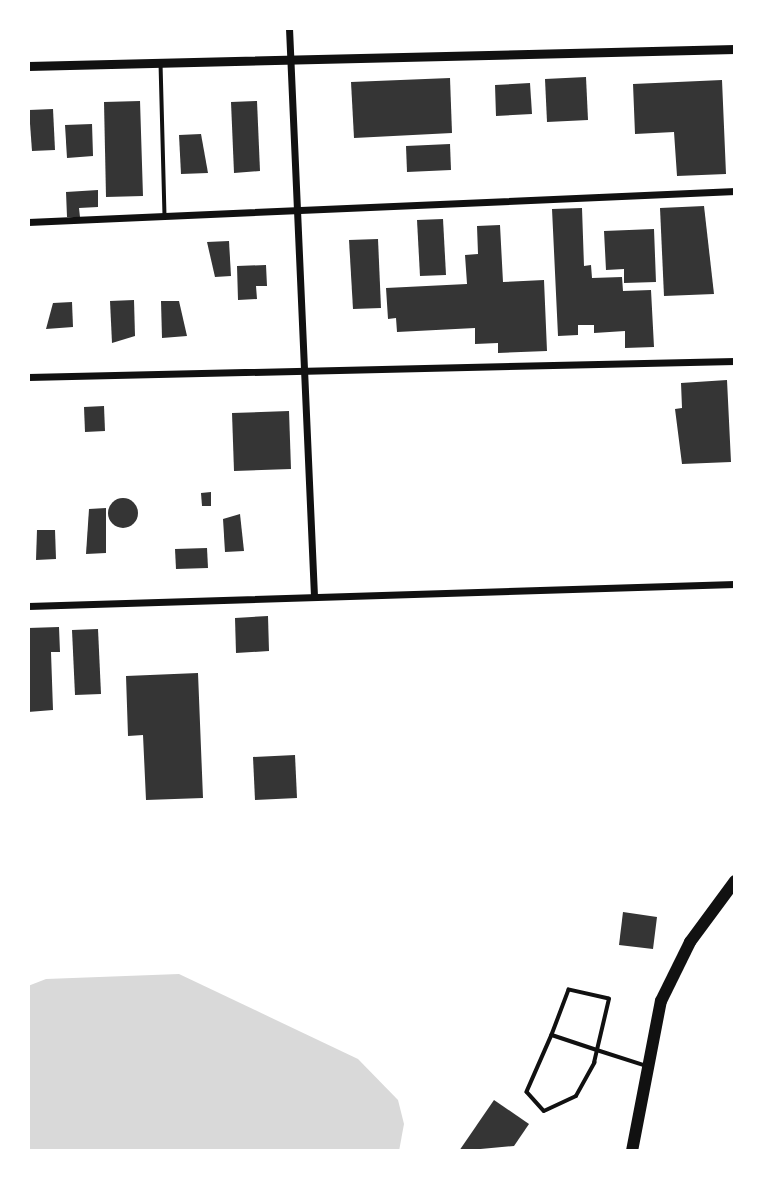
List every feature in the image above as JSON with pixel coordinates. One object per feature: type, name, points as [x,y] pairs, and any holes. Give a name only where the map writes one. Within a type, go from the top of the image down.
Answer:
[{"type":"main road","points":[[632,1151],[644,1065],[675,969],[735,880]]},
{"type":"street","points":[[289,28],[314,596]]},
{"type":"street","points":[[28,66],[735,49]]},
{"type":"street","points":[[28,222],[285,214],[296,208],[735,191]]},
{"type":"street","points":[[28,377],[735,361]]},
{"type":"street","points":[[28,606],[735,584]]},
{"type":"lane","points":[[161,63],[165,218]]},
{"type":"lane","points":[[569,990],[609,999],[597,1050],[576,1096],[544,1111],[527,1092],[569,990]]},
{"type":"lane","points":[[552,1035],[644,1065]]},
{"type":"shaded area","points":[[179,974],[358,1059],[398,1100],[404,1124],[399,1151],[28,1151],[28,986],[46,979]]},
{"type":"building","points":[[586,77],[588,120],[547,122],[545,79]]},
{"type":"building","points":[[450,78],[452,133],[354,138],[351,82]]},
{"type":"building","points":[[722,80],[726,174],[677,176],[674,132],[635,134],[633,84]]},
{"type":"building","points":[[530,83],[532,114],[496,116],[495,85]]},
{"type":"building","points":[[140,101],[143,196],[106,197],[104,102]]},
{"type":"building","points":[[257,101],[260,171],[234,173],[231,102]]},
{"type":"building","points":[[53,109],[55,150],[32,151],[29,110]]},
{"type":"building","points":[[92,124],[93,156],[67,158],[65,125]]},
{"type":"building","points":[[201,134],[208,173],[181,174],[179,135]]},
{"type":"building","points":[[450,144],[451,170],[407,172],[406,146]]},
{"type":"building","points":[[98,190],[98,207],[79,208],[80,217],[67,217],[66,192]]},
{"type":"building","points":[[704,206],[714,294],[664,296],[660,208]]},
{"type":"building","points":[[582,208],[584,266],[591,265],[592,278],[622,277],[623,291],[651,290],[654,347],[625,348],[625,331],[594,333],[594,325],[578,325],[578,335],[558,336],[552,209]]},
{"type":"building","points":[[443,219],[446,275],[420,276],[417,220]]},
{"type":"building","points":[[500,225],[503,282],[544,280],[547,351],[498,353],[498,343],[475,344],[475,328],[397,332],[396,318],[388,319],[386,288],[467,284],[465,255],[478,254],[477,226]]},
{"type":"building","points":[[654,229],[656,282],[624,283],[624,269],[606,270],[604,231]]},
{"type":"building","points":[[378,239],[381,308],[353,309],[349,240]]},
{"type":"building","points":[[229,241],[231,276],[215,277],[207,242]]},
{"type":"building","points":[[266,265],[267,286],[256,286],[257,299],[238,300],[237,266]]},
{"type":"building","points":[[134,300],[135,336],[112,343],[110,301]]},
{"type":"building","points":[[161,301],[179,301],[187,336],[162,338]]},
{"type":"building","points":[[72,302],[73,327],[46,329],[53,303]]},
{"type":"building","points":[[727,380],[731,462],[682,464],[675,409],[682,408],[681,383]]},
{"type":"building","points":[[104,406],[105,431],[85,432],[84,407]]},
{"type":"building","points":[[289,411],[291,469],[234,471],[232,413]]},
{"type":"building","points":[[211,492],[211,506],[202,506],[201,493]]},
{"type":"building","points":[[123,498],[134,502],[138,513],[134,524],[123,528],[112,524],[108,513],[112,502]]},
{"type":"building","points":[[106,508],[106,553],[86,554],[89,509]]},
{"type":"building","points":[[240,514],[244,551],[225,552],[223,519]]},
{"type":"building","points":[[37,530],[55,530],[56,559],[36,560]]},
{"type":"building","points":[[207,548],[208,568],[176,569],[175,549]]},
{"type":"building","points":[[268,616],[269,651],[236,653],[235,618]]},
{"type":"building","points":[[59,627],[60,652],[51,652],[53,710],[28,712],[28,628]]},
{"type":"building","points":[[98,629],[101,694],[75,695],[72,630]]},
{"type":"building","points":[[198,673],[203,798],[146,800],[143,735],[128,736],[126,676]]},
{"type":"building","points":[[295,755],[297,798],[255,800],[253,757]]},
{"type":"building","points":[[623,912],[657,917],[653,949],[619,945]]},
{"type":"building","points":[[494,1100],[529,1124],[514,1146],[459,1151]]}]
